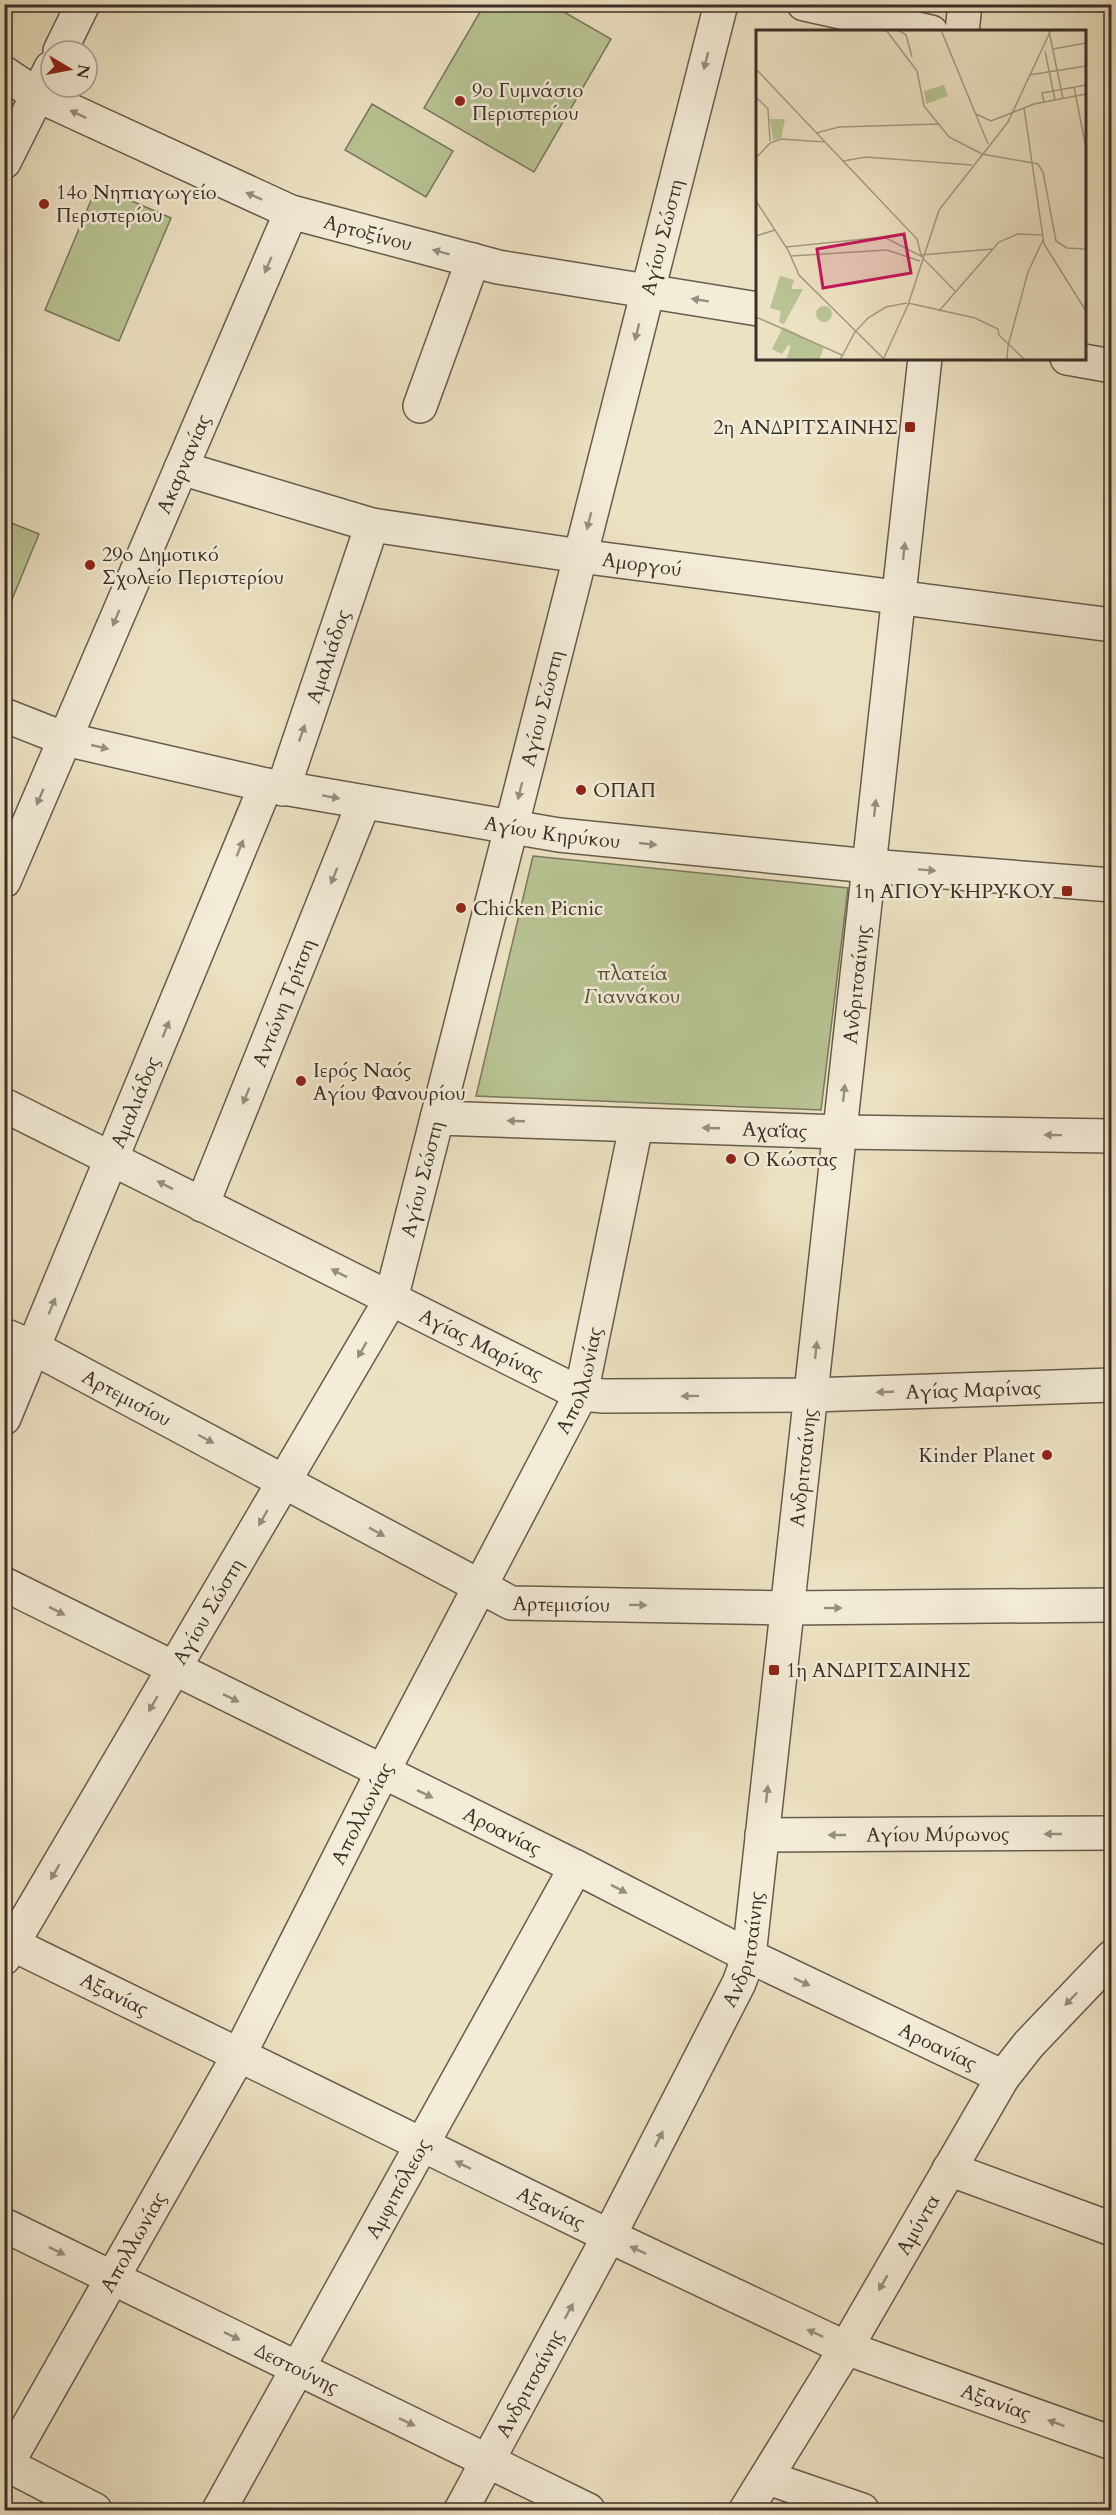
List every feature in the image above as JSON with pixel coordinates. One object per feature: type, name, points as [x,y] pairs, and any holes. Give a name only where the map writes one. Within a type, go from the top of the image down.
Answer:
[{"type":"street","points":[[66,39],[83,4]]},
{"type":"street","name":"Αγίου Σώστη","points":[[7,1947],[174,1669],[391,1299],[721,4]]},
{"type":"street","points":[[804,4],[922,30]]},
{"type":"street","points":[[962,30],[965,4]]},
{"type":"street","name":"Αρτοξίνου","points":[[4,73],[39,80]]},
{"type":"street","points":[[4,162],[39,91]]},
{"type":"street","name":"Αρτοξίνου","points":[[78,99],[291,212],[498,267],[756,309]]},
{"type":"street","name":"Ακαρνανίας","points":[[4,881],[291,212]]},
{"type":"street","points":[[420,406],[473,260]]},
{"type":"street","name":"Ανδριτσαίνης","points":[[461,2511],[609,2236],[739,1983],[749,1956],[926,360]]},
{"type":"street","points":[[1078,360],[1112,366]]},
{"type":"street","name":"Αμοργού","points":[[181,468],[372,525],[898,599],[1112,625]]},
{"type":"street","name":"Αμαλιάδος","points":[[4,1418],[113,1158],[274,787],[372,525]]},
{"type":"street","name":"Αγίου Κηρύκου","points":[[4,715],[65,739],[274,787],[511,828],[559,835],[869,866],[1112,885]]},
{"type":"street","name":"Αντώνη Τρίτση","points":[[202,1205],[364,802]]},
{"type":"street","name":"Αγίας Μαρίνας","points":[[4,1105],[581,1394],[604,1396],[811,1395],[1112,1385]]},
{"type":"street","name":"Αχαΐας","points":[[437,1118],[840,1132],[1112,1136]]},
{"type":"street","name":"Απολλωνίας","points":[[5,2466],[239,2055],[478,1587],[581,1394],[636,1126]]},
{"type":"street","name":"Αρτεμισίου","points":[[4,1335],[34,1348],[511,1603],[788,1608],[1112,1605]]},
{"type":"street","name":"Αροανίας","points":[[4,1584],[576,1867],[749,1956],[1002,2077]]},
{"type":"street","name":"Αγίου Μύρωνος","points":[[762,1835],[1112,1833]]},
{"type":"street","name":"Αμφιπόλεως","points":[[219,2511],[576,1867]]},
{"type":"street","name":"Αξανίας","points":[[7,1947],[239,2055],[609,2236],[846,2348],[1112,2443]]},
{"type":"street","name":"Αμύντα","points":[[746,2511],[846,2348],[1002,2077],[1029,2044],[1112,1957]]},
{"type":"street","points":[[949,2169],[1112,2229]]},
{"type":"street","name":"Δεστούνης","points":[[4,2225],[588,2511]]},
{"type":"street","points":[[5,2466],[95,2511]]},
{"type":"street","points":[[768,2478],[862,2511]]},
{"type":"green space","points":[[484,5],[552,5],[611,39],[534,172],[424,108]]},
{"type":"green space","points":[[372,104],[453,151],[426,197],[345,150]]},
{"type":"green space","points":[[97,186],[171,218],[119,341],[45,310]]},
{"type":"green space","points":[[4,520],[39,534],[6,614],[4,613]]},
{"type":"green space","name":"πλατεία Γιαννάκου","points":[[533,856],[848,888],[821,1110],[476,1096]]},
{"type":"place","name":"9ο Γυμνάσιο Περιστερίου","points":[[460,101]]},
{"type":"place","name":"14ο Νηπιαγωγείο Περιστερίου","points":[[44,204]]},
{"type":"place","name":"2η ΑΝΔΡΙΤΣΑΙΝΗΣ","points":[[910,427]]},
{"type":"place","name":"29o Δημοτικό Σχολείο Περιστερίου","points":[[90,565]]},
{"type":"place","name":"ΟΠΑΠ","points":[[581,790]]},
{"type":"place","name":"1η ΑΓΙΟΥ ΚΗΡΥΚΟΥ","points":[[1067,891]]},
{"type":"place","name":"Chicken Picnic","points":[[461,908]]},
{"type":"place","name":"Ιερός Ναός Αγίου Φανουρίου","points":[[301,1081]]},
{"type":"place","name":"Ο Κώστας","points":[[731,1159]]},
{"type":"place","name":"Kinder Planet","points":[[1047,1455]]},
{"type":"place","name":"1η ΑΝΔΡΙΤΣΑΙΝΗΣ","points":[[774,1670]]}]
